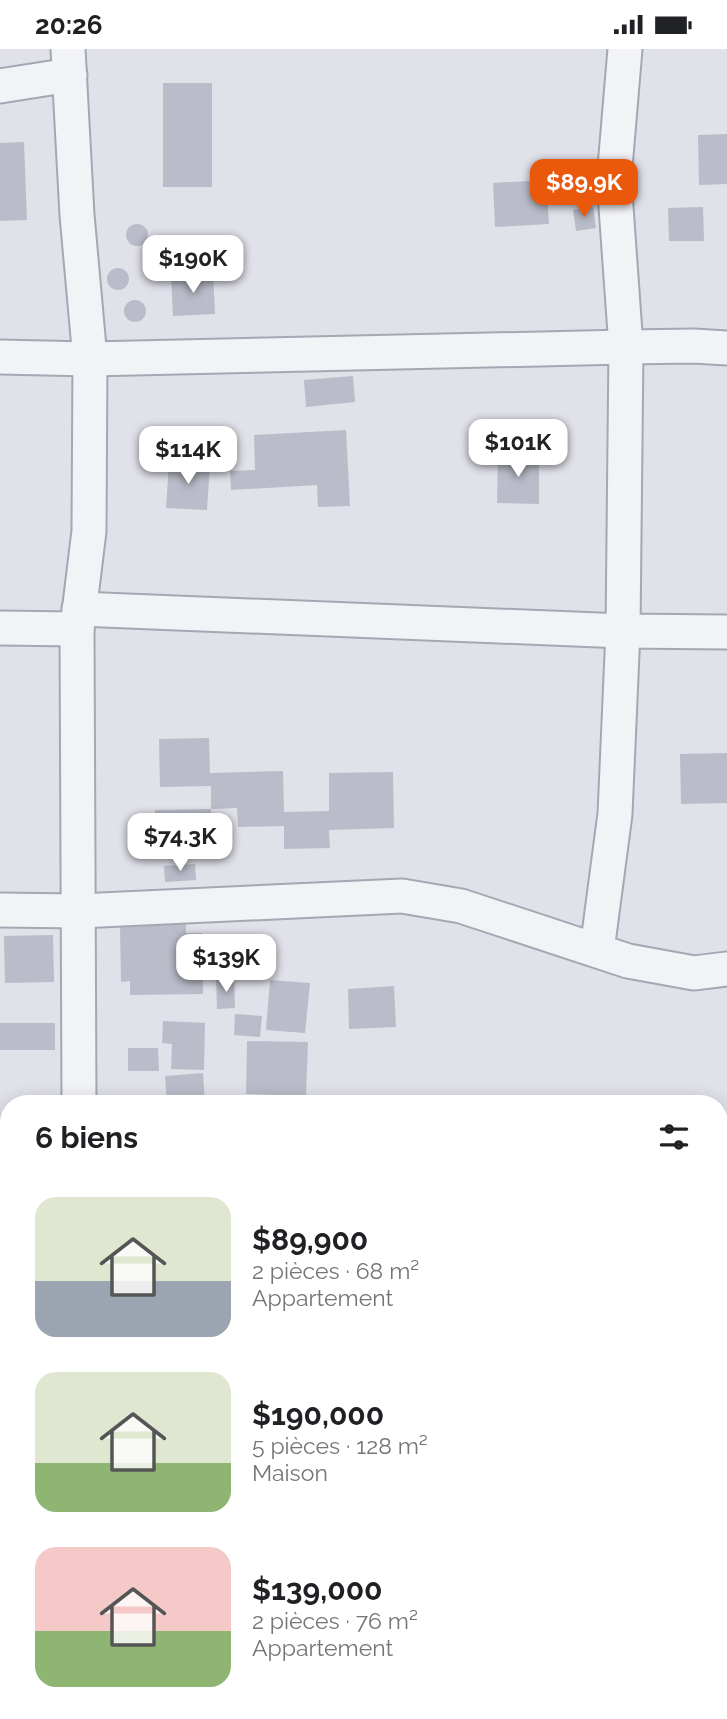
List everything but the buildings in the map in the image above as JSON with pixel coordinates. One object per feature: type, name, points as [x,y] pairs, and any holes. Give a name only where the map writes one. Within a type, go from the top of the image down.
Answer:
[{"type":"street","points":[[597,950],[615,814],[622,631],[626,347],[614,179],[625,49]]},
{"type":"street","points":[[0,86],[69,62],[77,215],[90,359],[89,531],[78,619],[79,1095]]},
{"type":"street","points":[[694,346],[727,327]]},
{"type":"street","points":[[0,357],[90,359],[626,347],[727,348]]},
{"type":"street","points":[[0,628],[78,619],[727,632]]},
{"type":"street","points":[[0,910],[79,911],[402,896],[461,906],[628,961],[694,973],[727,969]]}]
